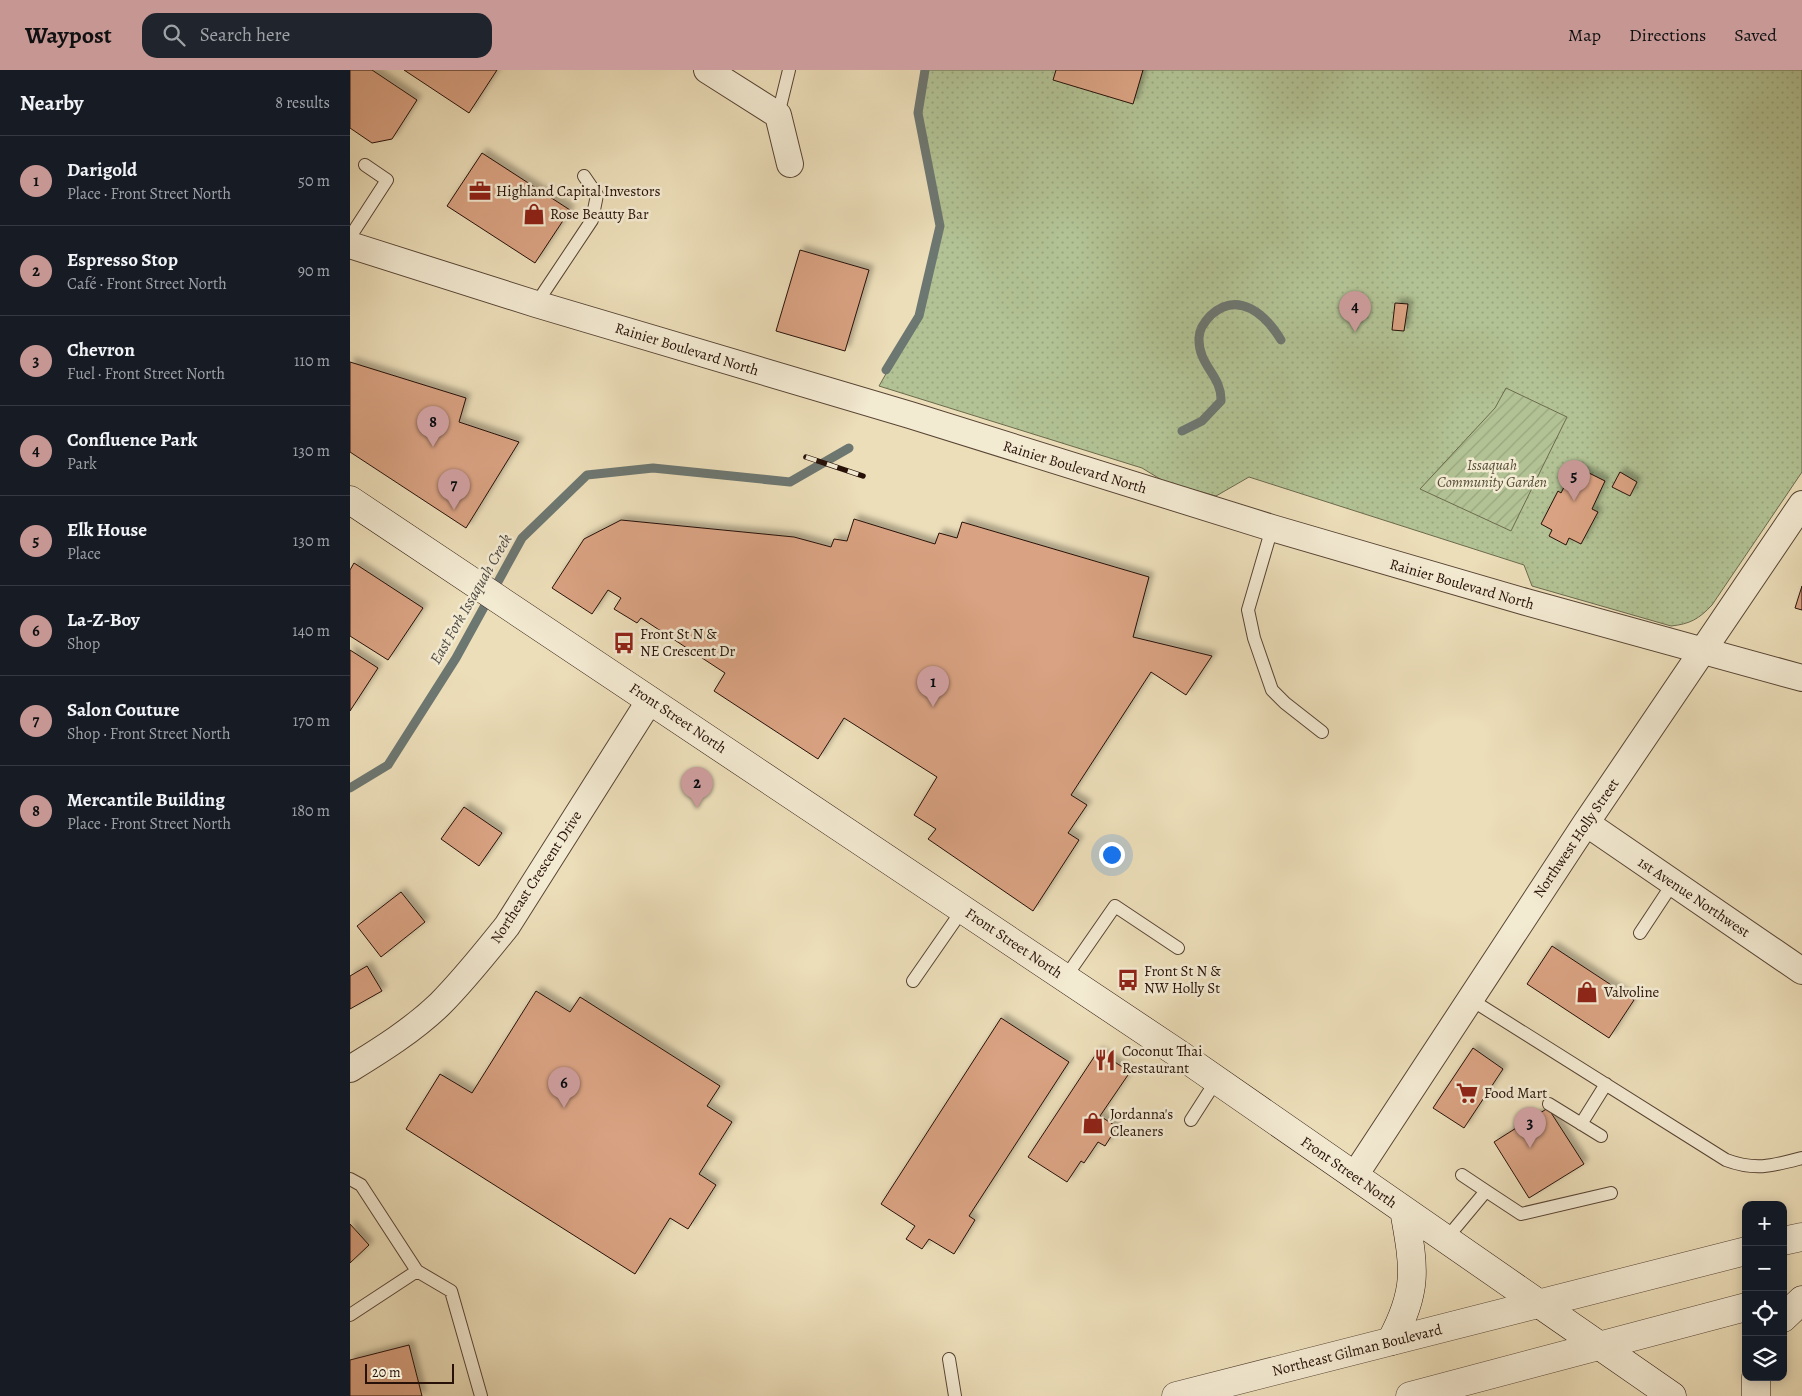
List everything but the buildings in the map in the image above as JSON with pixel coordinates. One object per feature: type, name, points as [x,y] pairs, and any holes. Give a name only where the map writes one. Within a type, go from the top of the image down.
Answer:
[{"type":"main road","name":"Front Street North","points":[[353,508],[468,578],[963,909],[1355,1175],[1672,1396]]},
{"type":"main road","points":[[1391,1341],[1404,1318],[1412,1283],[1410,1246],[1404,1210]]},
{"type":"main road","points":[[1787,1240],[1802,1237]]},
{"type":"main road","name":"Northeast Gilman Boulevard","points":[[1176,1396],[1742,1252]]},
{"type":"main road","points":[[1787,1296],[1802,1292]]},
{"type":"main road","points":[[1787,1314],[1802,1300]]},
{"type":"main road","points":[[1410,1396],[1473,1388],[1598,1346],[1742,1308]]},
{"type":"main road","points":[[1756,1381],[1756,1396]]},
{"type":"street","points":[[707,70],[778,115],[790,164]]},
{"type":"street","name":"Rainier Boulevard North","points":[[350,245],[536,304],[838,393],[1272,528],[1526,602],[1802,678]]},
{"type":"street","name":"Northwest Holly Street","points":[[1355,1175],[1586,823],[1802,504]]},
{"type":"street","name":"Northeast Crescent Drive","points":[[350,1069],[391,1044],[439,1004],[507,926],[650,700]]},
{"type":"street","name":"1st Avenue Northwest","points":[[1586,823],[1802,971]]},
{"type":"lane","points":[[778,115],[789,70]]},
{"type":"lane","points":[[350,237],[387,180],[365,165]]},
{"type":"lane","points":[[536,304],[592,220],[597,195],[584,176]]},
{"type":"lane","points":[[1272,528],[1248,610],[1254,638],[1272,690],[1285,703],[1322,732]]},
{"type":"lane","points":[[1640,933],[1673,883]]},
{"type":"lane","points":[[1065,978],[1115,906],[1178,948]]},
{"type":"lane","points":[[913,981],[963,909]]},
{"type":"lane","points":[[1470,999],[1726,1160],[1744,1167],[1766,1168],[1802,1158]]},
{"type":"lane","points":[[1191,1120],[1216,1081]]},
{"type":"lane","points":[[1582,1124],[1606,1084]]},
{"type":"lane","points":[[1549,1104],[1601,1136]]},
{"type":"lane","points":[[1462,1175],[1521,1214],[1611,1194]]},
{"type":"lane","points":[[350,1179],[361,1185],[416,1271],[452,1291],[481,1396]]},
{"type":"lane","points":[[1446,1239],[1486,1191]]},
{"type":"lane","points":[[350,1315],[416,1271]]},
{"type":"lane","points":[[949,1359],[955,1396]]},
{"type":"green space","points":[[925,70],[1802,70],[1802,472],[1712,605],[1694,620],[1671,626],[1532,586],[1524,565],[1249,477],[1216,496],[1165,482],[1142,468],[879,386],[919,316],[940,226],[918,113]]},
{"type":"green space","name":"Issaquah Community Garden","points":[[1506,388],[1567,417],[1511,531],[1420,489],[1495,408]]},
{"type":"waterway","name":"East Fork Issaquah Creek","points":[[886,370],[919,316],[940,226],[918,113],[925,70]]},
{"type":"waterway","points":[[1182,431],[1202,421],[1221,401],[1218,384],[1202,356],[1200,348],[1200,331],[1211,315],[1221,308],[1241,305],[1260,315],[1268,322],[1281,340]]},
{"type":"waterway","name":"East Fork Issaquah Creek","points":[[350,788],[388,765],[456,658],[522,538],[587,475],[653,468],[790,482],[849,448]]},
{"type":"railway","points":[[806,457],[863,476]]},
{"type":"place","name":"Highland Capital Investors","points":[[480,191]]},
{"type":"place","name":"Rose Beauty Bar","points":[[534,214]]},
{"type":"place","name":"Confluence Park","points":[[1355,332]]},
{"type":"place","name":"Mercantile Building","points":[[433,447]]},
{"type":"place","name":"Elk House","points":[[1574,501]]},
{"type":"place","name":"Salon Couture","points":[[454,510]]},
{"type":"place","name":"Front St N & NE Crescent Dr","points":[[624,643]]},
{"type":"place","name":"Darigold","points":[[933,707]]},
{"type":"place","name":"Espresso Stop","points":[[697,808]]},
{"type":"place","name":"Front St N & NW Holly St","points":[[1128,980]]},
{"type":"place","name":"Valvoline","points":[[1587,992]]},
{"type":"place","name":"Coconut Thai Restaurant","points":[[1105,1060]]},
{"type":"place","name":"Food Mart","points":[[1467,1093]]},
{"type":"place","name":"La-Z-Boy","points":[[564,1108]]},
{"type":"place","name":"Jordanna's Cleaners","points":[[1093,1123]]},
{"type":"place","name":"Chevron","points":[[1530,1148]]}]
